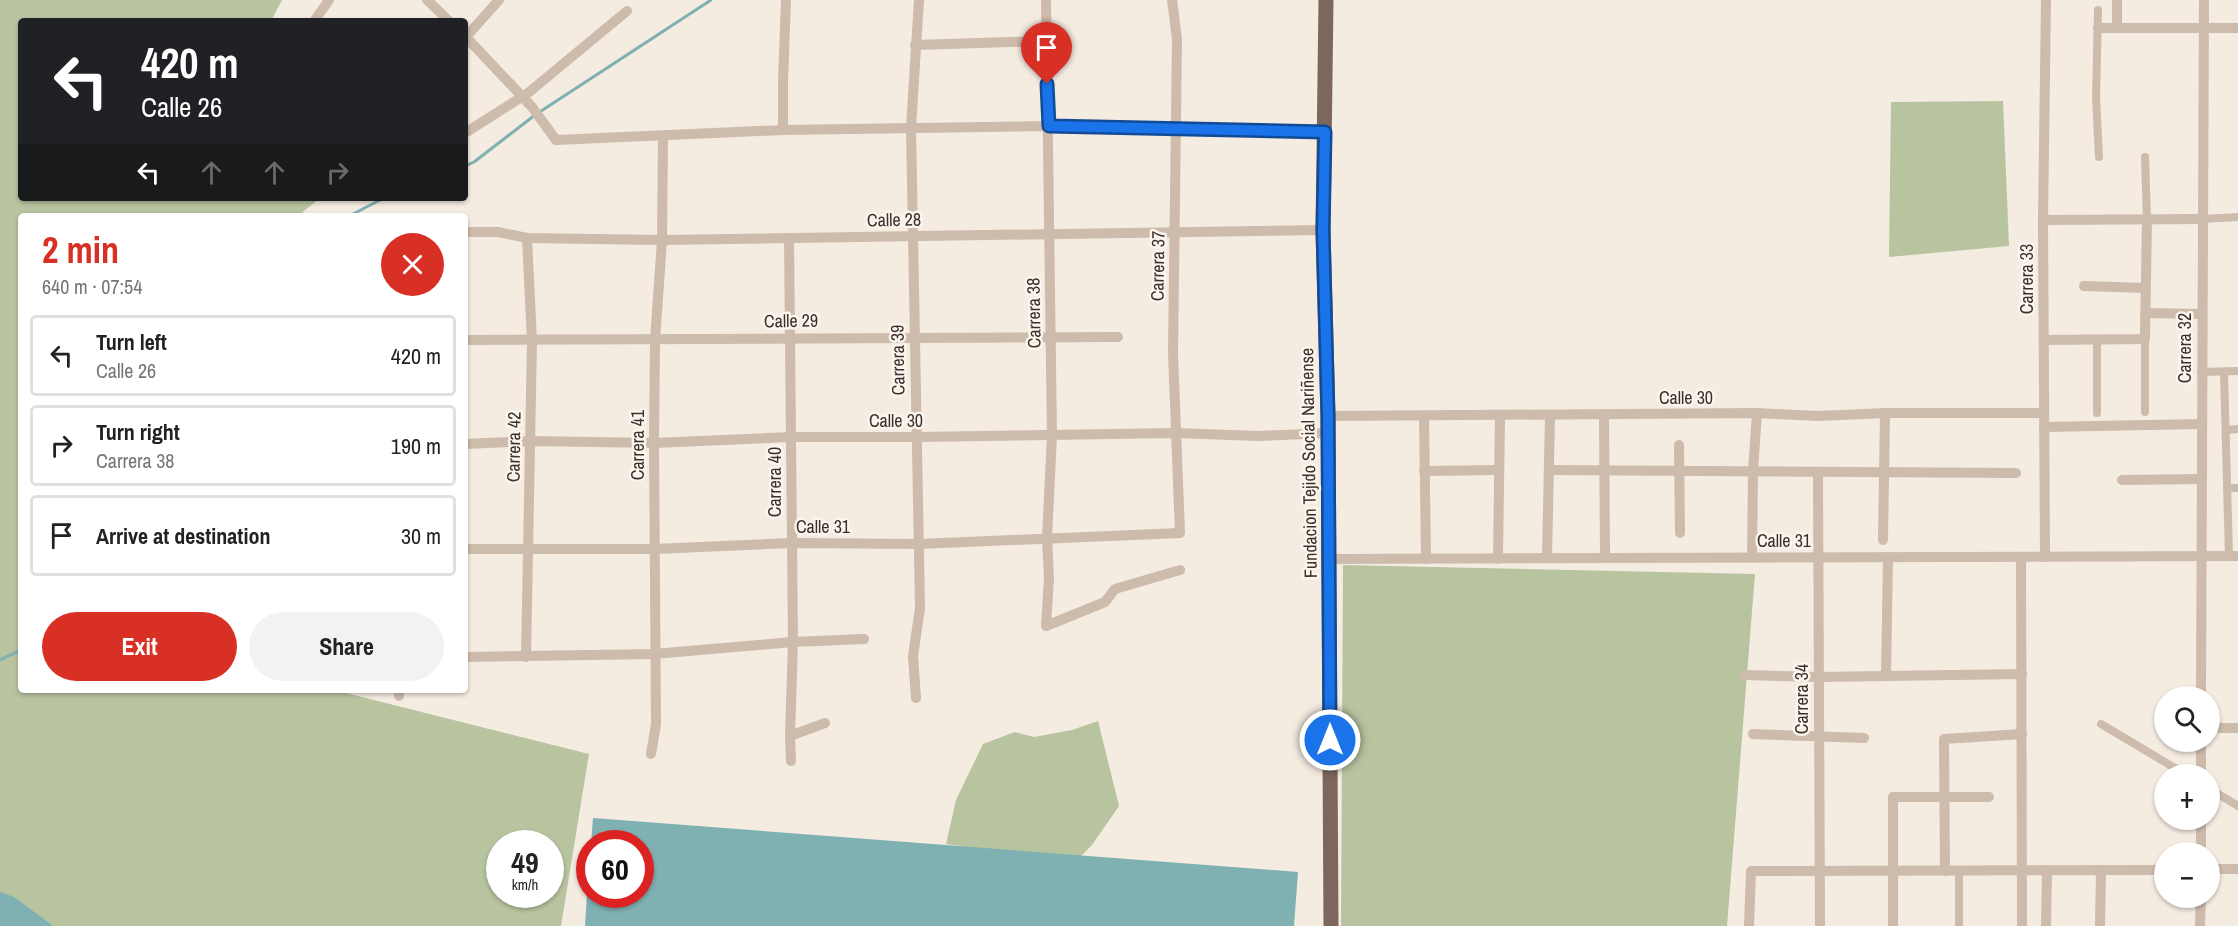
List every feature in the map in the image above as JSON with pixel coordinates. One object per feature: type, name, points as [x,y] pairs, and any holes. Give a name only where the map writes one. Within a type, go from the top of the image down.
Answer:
[{"type":"main road","name":"Fundacion Tejido Social Nariñense","points":[[1326,0],[1323,230],[1328,416],[1331,926]]},
{"type":"street","points":[[316,18],[329,0]]},
{"type":"street","points":[[428,0],[446,18]]},
{"type":"street","points":[[468,34],[499,0]]},
{"type":"street","points":[[783,130],[786,0]]},
{"type":"street","name":"Carrera 39","points":[[916,698],[913,656],[920,609],[911,128],[919,0]]},
{"type":"street","name":"Carrera 38","points":[[1046,0],[1052,436],[1046,626],[1105,602],[1116,590],[1180,570]]},
{"type":"street","name":"Carrera 37","points":[[1172,0],[1177,39],[1173,354],[1180,533]]},
{"type":"street","name":"Carrera 33","points":[[2045,557],[2043,220],[2046,0]]},
{"type":"street","points":[[2117,0],[2117,28]]},
{"type":"street","name":"Carrera 32","points":[[2201,686],[2204,0]]},
{"type":"street","points":[[2098,10],[2096,97],[2099,157]]},
{"type":"street","points":[[468,131],[521,96],[627,11]]},
{"type":"street","points":[[2098,28],[2238,28]]},
{"type":"street","points":[[468,40],[532,107],[556,140],[783,130],[1049,126],[1325,132]]},
{"type":"street","points":[[915,45],[1046,41]]},
{"type":"street","name":"Carrera 41","points":[[651,754],[656,724],[654,654],[655,341],[662,240],[663,136]]},
{"type":"street","points":[[2145,157],[2147,219],[2145,412]]},
{"type":"street","points":[[2043,220],[2238,217]]},
{"type":"street","name":"Calle 28","points":[[468,232],[498,232],[527,238],[662,240],[1323,230]]},
{"type":"street","name":"Carrera 42","points":[[526,657],[532,342],[527,238]]},
{"type":"street","name":"Carrera 40","points":[[789,238],[793,642],[790,736],[792,761]]},
{"type":"street","points":[[2084,286],[2145,288]]},
{"type":"street","points":[[2145,313],[2202,314]]},
{"type":"street","name":"Calle 29","points":[[468,340],[532,342],[791,337],[1118,337]]},
{"type":"street","points":[[2044,340],[2145,339]]},
{"type":"street","points":[[2097,340],[2097,412]]},
{"type":"street","points":[[2201,372],[2238,371]]},
{"type":"street","points":[[2224,372],[2227,488],[2234,556]]},
{"type":"street","points":[[1752,558],[1753,471],[1757,413]]},
{"type":"street","name":"Calle 30","points":[[1328,416],[1757,413],[1818,416],[1885,413],[2044,413]]},
{"type":"street","points":[[1883,540],[1885,413]]},
{"type":"street","points":[[1605,414],[1605,558]]},
{"type":"street","points":[[1424,415],[1426,559]]},
{"type":"street","points":[[1498,559],[1500,415]]},
{"type":"street","points":[[1547,558],[1550,416]]},
{"type":"street","points":[[2044,427],[2202,423]]},
{"type":"street","points":[[2226,429],[2238,429]]},
{"type":"street","name":"Calle 30","points":[[468,444],[531,441],[654,443],[791,437],[1176,433],[1258,436],[1328,433]]},
{"type":"street","points":[[1679,446],[1680,533]]},
{"type":"street","points":[[1424,471],[1499,470]]},
{"type":"street","points":[[1549,470],[2016,473]]},
{"type":"street","name":"Carrera 34","points":[[1818,472],[1820,926]]},
{"type":"street","points":[[2122,480],[2202,479]]},
{"type":"street","points":[[2227,488],[2238,488]]},
{"type":"street","name":"Calle 31","points":[[468,549],[654,549],[792,543],[919,544],[1180,533]]},
{"type":"street","name":"Calle 31","points":[[1329,559],[2234,556]]},
{"type":"street","points":[[2021,557],[2022,926]]},
{"type":"street","points":[[1886,676],[1888,558]]},
{"type":"street","points":[[468,657],[654,654],[793,642],[864,639]]},
{"type":"street","points":[[1744,675],[1818,677],[2022,674]]},
{"type":"street","points":[[790,736],[825,723]]},
{"type":"street","points":[[2101,723],[2169,764]]},
{"type":"street","points":[[2220,728],[2238,728]]},
{"type":"street","points":[[1753,734],[1864,738]]},
{"type":"street","points":[[1945,871],[1944,739],[2022,734]]},
{"type":"street","points":[[2220,795],[2238,806]]},
{"type":"street","points":[[1893,926],[1893,797],[1989,797]]},
{"type":"street","points":[[2220,869],[2238,869]]},
{"type":"street","points":[[2046,926],[2047,870]]},
{"type":"street","points":[[2100,926],[2101,870]]},
{"type":"street","points":[[1749,926],[1751,872],[2154,870]]},
{"type":"street","points":[[1959,871],[1959,926]]},
{"type":"street","points":[[2200,908],[2200,926]]},
{"type":"green space","points":[[0,0],[282,0],[273,18],[18,18],[18,201],[316,201],[302,213],[18,213],[18,693],[346,693],[589,754],[564,908],[564,830],[486,830],[486,908],[564,908],[561,926],[0,926]]},
{"type":"green space","points":[[2003,101],[2009,246],[1889,257],[1891,102]]},
{"type":"green space","points":[[1343,565],[1755,574],[1727,926],[1341,926]]},
{"type":"green space","points":[[1098,721],[1119,806],[1092,845],[1074,863],[946,844],[956,800],[983,744],[1015,732],[1034,737],[1072,730]]},
{"type":"water","points":[[593,818],[1298,872],[1294,926],[585,926],[586,908],[654,908],[654,830],[592,830]]},
{"type":"water","points":[[0,892],[14,897],[53,926],[0,926]]},
{"type":"waterway","points":[[468,165],[535,115],[711,0]]},
{"type":"waterway","points":[[355,213],[378,201]]},
{"type":"waterway","points":[[0,660],[18,651]]},
{"type":"route","points":[[1047,84],[1049,126],[1325,132],[1323,230],[1328,416],[1330,740]]}]
